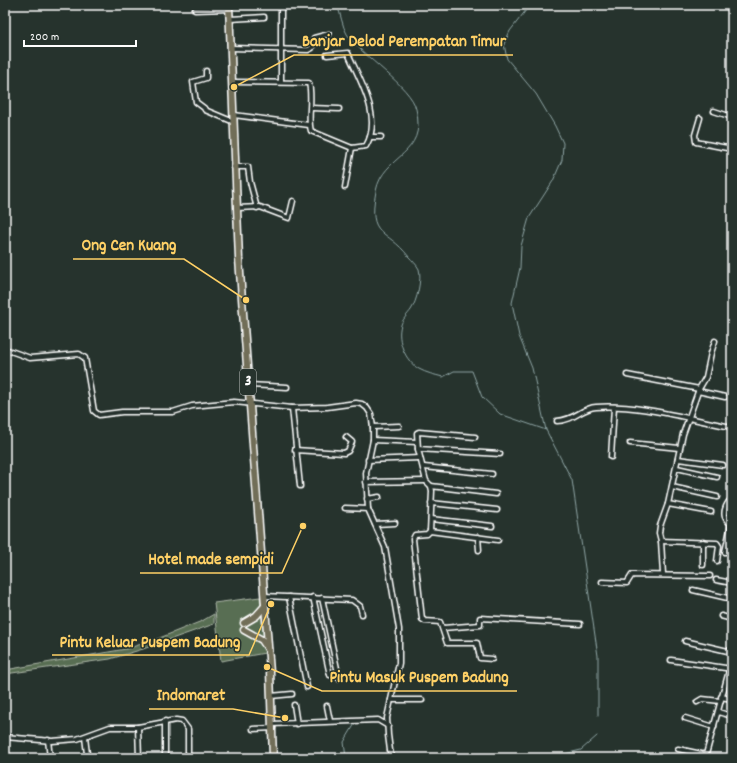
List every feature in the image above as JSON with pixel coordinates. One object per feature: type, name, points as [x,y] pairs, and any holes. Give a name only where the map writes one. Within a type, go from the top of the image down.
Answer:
[{"type":"highway","name":"3","points":[[229,7],[234,115],[234,167],[269,650],[273,758]]},
{"type":"highway","points":[[244,623],[256,616],[265,606]]},
{"type":"highway","points":[[244,630],[262,640],[269,650]]},
{"type":"street","points":[[281,5],[281,82]]},
{"type":"street","points":[[195,10],[229,7]]},
{"type":"street","points":[[230,19],[264,17]]},
{"type":"street","points":[[231,48],[310,50],[312,48],[314,38],[329,34]]},
{"type":"street","points":[[232,82],[309,83],[311,131],[352,148],[366,146],[370,137],[372,120],[369,101],[348,53],[327,55]]},
{"type":"street","points":[[206,71],[206,78],[193,82],[196,102],[206,112],[234,122]]},
{"type":"street","points":[[311,108],[339,108]]},
{"type":"street","points":[[714,111],[732,117]]},
{"type":"street","points":[[234,115],[310,125]]},
{"type":"street","points":[[700,118],[695,135],[696,142],[732,149]]},
{"type":"street","points":[[370,137],[381,137]]},
{"type":"street","points":[[345,187],[352,148]]},
{"type":"street","points":[[234,167],[246,166],[249,168],[250,182],[257,208]]},
{"type":"street","points":[[237,208],[257,208],[270,210],[289,218],[292,201]]},
{"type":"street","points":[[663,574],[661,541],[659,533],[660,526],[668,504],[677,468],[679,448],[688,418],[706,377],[710,353],[715,341]]},
{"type":"street","points":[[5,349],[26,358],[79,354],[83,356],[85,358],[94,411],[97,415],[122,412],[173,412],[212,403],[250,404],[292,408],[362,404],[370,411],[373,427],[373,440],[368,460],[366,482],[368,509],[385,547],[399,629],[399,663],[391,700],[388,726],[391,757],[381,758]]},
{"type":"street","points":[[627,375],[725,397]]},
{"type":"street","points":[[249,385],[287,387]]},
{"type":"street","points":[[611,457],[614,407]]},
{"type":"street","points":[[557,421],[574,418],[592,408],[614,407],[653,410],[732,427]]},
{"type":"street","points":[[292,408],[295,450],[300,486]]},
{"type":"street","points":[[373,427],[399,426]]},
{"type":"street","points":[[476,437],[416,433],[418,449],[424,467],[426,481],[431,486],[496,494]]},
{"type":"street","points":[[295,450],[347,453],[352,442],[346,437]]},
{"type":"street","points":[[373,440],[417,442]]},
{"type":"street","points":[[630,443],[679,448]]},
{"type":"street","points":[[418,449],[500,454]]},
{"type":"street","points":[[368,460],[420,458]]},
{"type":"street","points":[[678,459],[723,465]]},
{"type":"street","points":[[424,467],[492,474]]},
{"type":"street","points":[[677,468],[717,477]]},
{"type":"street","points":[[366,482],[426,481]]},
{"type":"street","points":[[428,533],[431,486]]},
{"type":"street","points":[[672,487],[717,497]]},
{"type":"street","points":[[367,498],[379,497]]},
{"type":"street","points":[[725,552],[731,525],[725,518],[725,512],[728,502],[732,499]]},
{"type":"street","points":[[431,503],[497,510]]},
{"type":"street","points":[[668,504],[711,512]]},
{"type":"street","points":[[345,508],[368,509]]},
{"type":"street","points":[[430,519],[492,526]]},
{"type":"street","points":[[376,524],[395,523]]},
{"type":"street","points":[[492,659],[480,658],[477,643],[447,643],[443,628],[438,621],[425,621],[422,619],[413,539],[415,535],[428,533],[498,540]]},
{"type":"street","points":[[478,537],[479,550]]},
{"type":"street","points":[[661,541],[703,542],[718,544],[717,561]]},
{"type":"street","points":[[703,542],[703,565]]},
{"type":"street","points":[[602,582],[627,583],[631,576],[663,574],[710,576]]},
{"type":"street","points":[[716,580],[732,583]]},
{"type":"street","points":[[692,590],[732,599]]},
{"type":"street","points":[[264,596],[313,597],[352,600],[360,606],[362,614]]},
{"type":"street","points":[[289,596],[307,687]]},
{"type":"street","points":[[313,597],[330,675]]},
{"type":"street","points":[[322,598],[339,678]]},
{"type":"street","points":[[722,616],[732,619]]},
{"type":"street","points":[[443,628],[480,626],[480,618],[580,624]]},
{"type":"street","points":[[685,641],[732,652]]},
{"type":"street","points":[[670,660],[730,669]]},
{"type":"street","points":[[678,749],[706,756],[720,699],[732,660]]},
{"type":"street","points":[[271,696],[292,694]]},
{"type":"street","points":[[697,702],[702,698],[732,699]]},
{"type":"street","points":[[391,700],[422,700]]},
{"type":"street","points":[[294,705],[297,724]]},
{"type":"street","points":[[327,706],[330,721]]},
{"type":"street","points":[[718,712],[732,716]]},
{"type":"street","points":[[685,718],[714,727]]},
{"type":"street","points":[[5,737],[48,740],[85,736],[110,727],[138,727],[176,720],[186,724],[189,731],[188,758]]},
{"type":"street","points":[[253,729],[330,721],[378,720],[388,726]]},
{"type":"street","points":[[165,721],[165,758]]},
{"type":"street","points":[[138,727],[139,758]]},
{"type":"street","points":[[85,736],[87,754]]},
{"type":"street","points":[[48,740],[50,758]]},
{"type":"green space","points":[[260,597],[265,653],[221,661],[214,603]]},
{"type":"green space","points":[[214,614],[214,624],[110,659],[5,674],[5,670],[126,649],[157,639],[202,621]]},
{"type":"waterway","points":[[337,5],[347,34],[363,52],[396,81],[412,100],[416,109],[418,124],[416,136],[410,146],[387,169],[380,179],[376,191],[374,206],[374,217],[376,225],[380,231],[401,248],[419,269],[420,273],[417,296],[411,310],[402,323],[400,331],[403,350],[414,366],[431,374],[443,377],[454,371],[472,371],[482,397],[500,414],[546,430]]},
{"type":"waterway","points":[[530,5],[510,31],[504,44],[507,59],[536,94],[555,126],[563,143],[562,160],[553,181],[529,218],[521,246],[520,268],[512,303],[519,336],[532,368],[546,430],[572,480],[598,656],[598,715]]},
{"type":"waterway","points":[[346,758],[344,742],[356,722]]},
{"type":"waterway","points":[[548,758],[581,750],[597,736]]},
{"type":"place","name":"Banjar Delod Perempatan Timur","points":[[234,87]]},
{"type":"place","name":"Ong Cen Kuang","points":[[246,300]]},
{"type":"place","name":"Hotel made sempidi","points":[[303,526]]},
{"type":"place","name":"Pintu Keluar Puspem Badung","points":[[271,604]]},
{"type":"place","name":"Pintu Masuk Puspem Badung","points":[[267,667]]},
{"type":"place","name":"Indomaret","points":[[285,718]]}]
